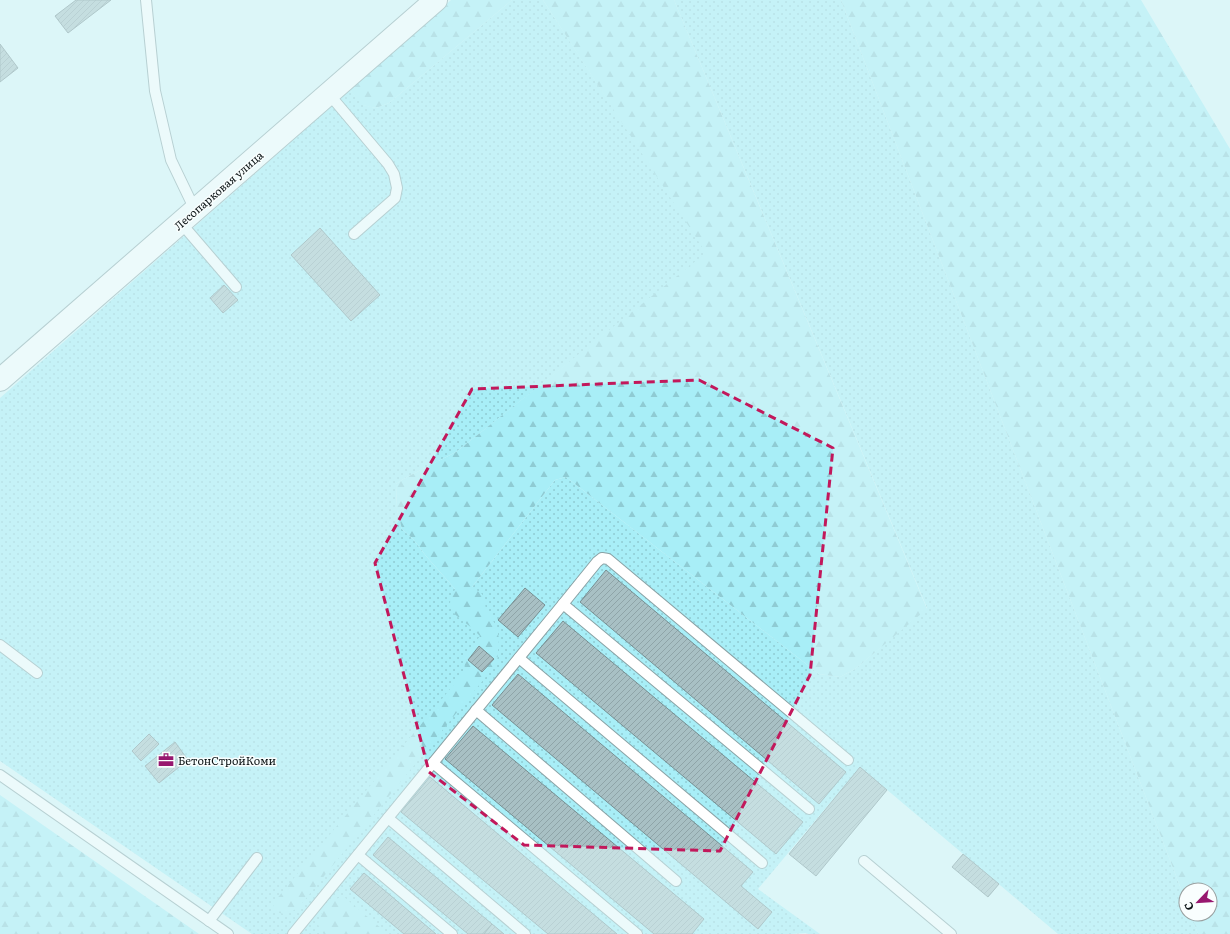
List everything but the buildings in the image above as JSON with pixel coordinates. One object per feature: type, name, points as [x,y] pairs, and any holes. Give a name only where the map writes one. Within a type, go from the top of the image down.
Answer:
[{"type":"street","name":"Лесопарковая улица","points":[[0,380],[436,0]]},
{"type":"lane","points":[[146,0],[155,91],[171,160],[188,217],[236,287]]},
{"type":"lane","points":[[329,94],[388,164],[394,174],[397,188],[395,198],[354,234]]},
{"type":"lane","points":[[293,934],[597,562],[602,558],[608,560],[848,760]]},
{"type":"lane","points":[[563,604],[809,809]]},
{"type":"lane","points":[[0,645],[37,673]]},
{"type":"lane","points":[[519,658],[762,863]]},
{"type":"lane","points":[[476,710],[676,881]]},
{"type":"lane","points":[[433,763],[636,934]]},
{"type":"lane","points":[[0,775],[228,934]]},
{"type":"lane","points":[[388,818],[525,934]]},
{"type":"lane","points":[[358,855],[452,934]]},
{"type":"lane","points":[[209,921],[257,858]]},
{"type":"lane","points":[[864,861],[951,934]]},
{"type":"highlighted area","points":[[699,380],[833,448],[810,675],[720,851],[524,845],[429,772],[375,563],[472,389]]},
{"type":"green space","points":[[451,0],[512,0],[389,103],[376,108],[362,105],[350,90]]},
{"type":"green space","points":[[512,0],[543,0],[707,253],[456,452],[396,484],[397,510],[402,529],[413,539],[455,589],[472,587],[555,480],[566,477],[819,674],[840,677],[855,669],[927,608],[674,0],[841,0],[1178,882],[1178,922],[1194,922],[1198,934],[1058,934],[860,767],[758,889],[820,934],[252,934],[0,761],[0,398],[350,90],[363,105],[376,108],[389,103]]},
{"type":"green space","points":[[543,0],[674,0],[927,609],[855,669],[840,677],[819,674],[566,477],[555,480],[472,587],[482,594],[486,608],[497,628],[499,639],[497,663],[299,907],[289,913],[282,913],[273,907],[275,901],[465,671],[464,658],[480,636],[452,612],[450,602],[455,589],[413,539],[402,529],[397,510],[396,484],[456,452],[706,253]]},
{"type":"green space","points":[[841,0],[1141,0],[1230,149],[1230,934],[1198,934],[1194,922],[1218,922],[1218,882],[1178,882]]},
{"type":"green space","points":[[0,795],[199,934],[0,934]]},
{"type":"green space","points":[[344,897],[388,934],[324,934],[321,932],[318,924],[326,905],[333,900]]},
{"type":"place","name":"БетонСтройКоми","points":[[166,760]]}]
